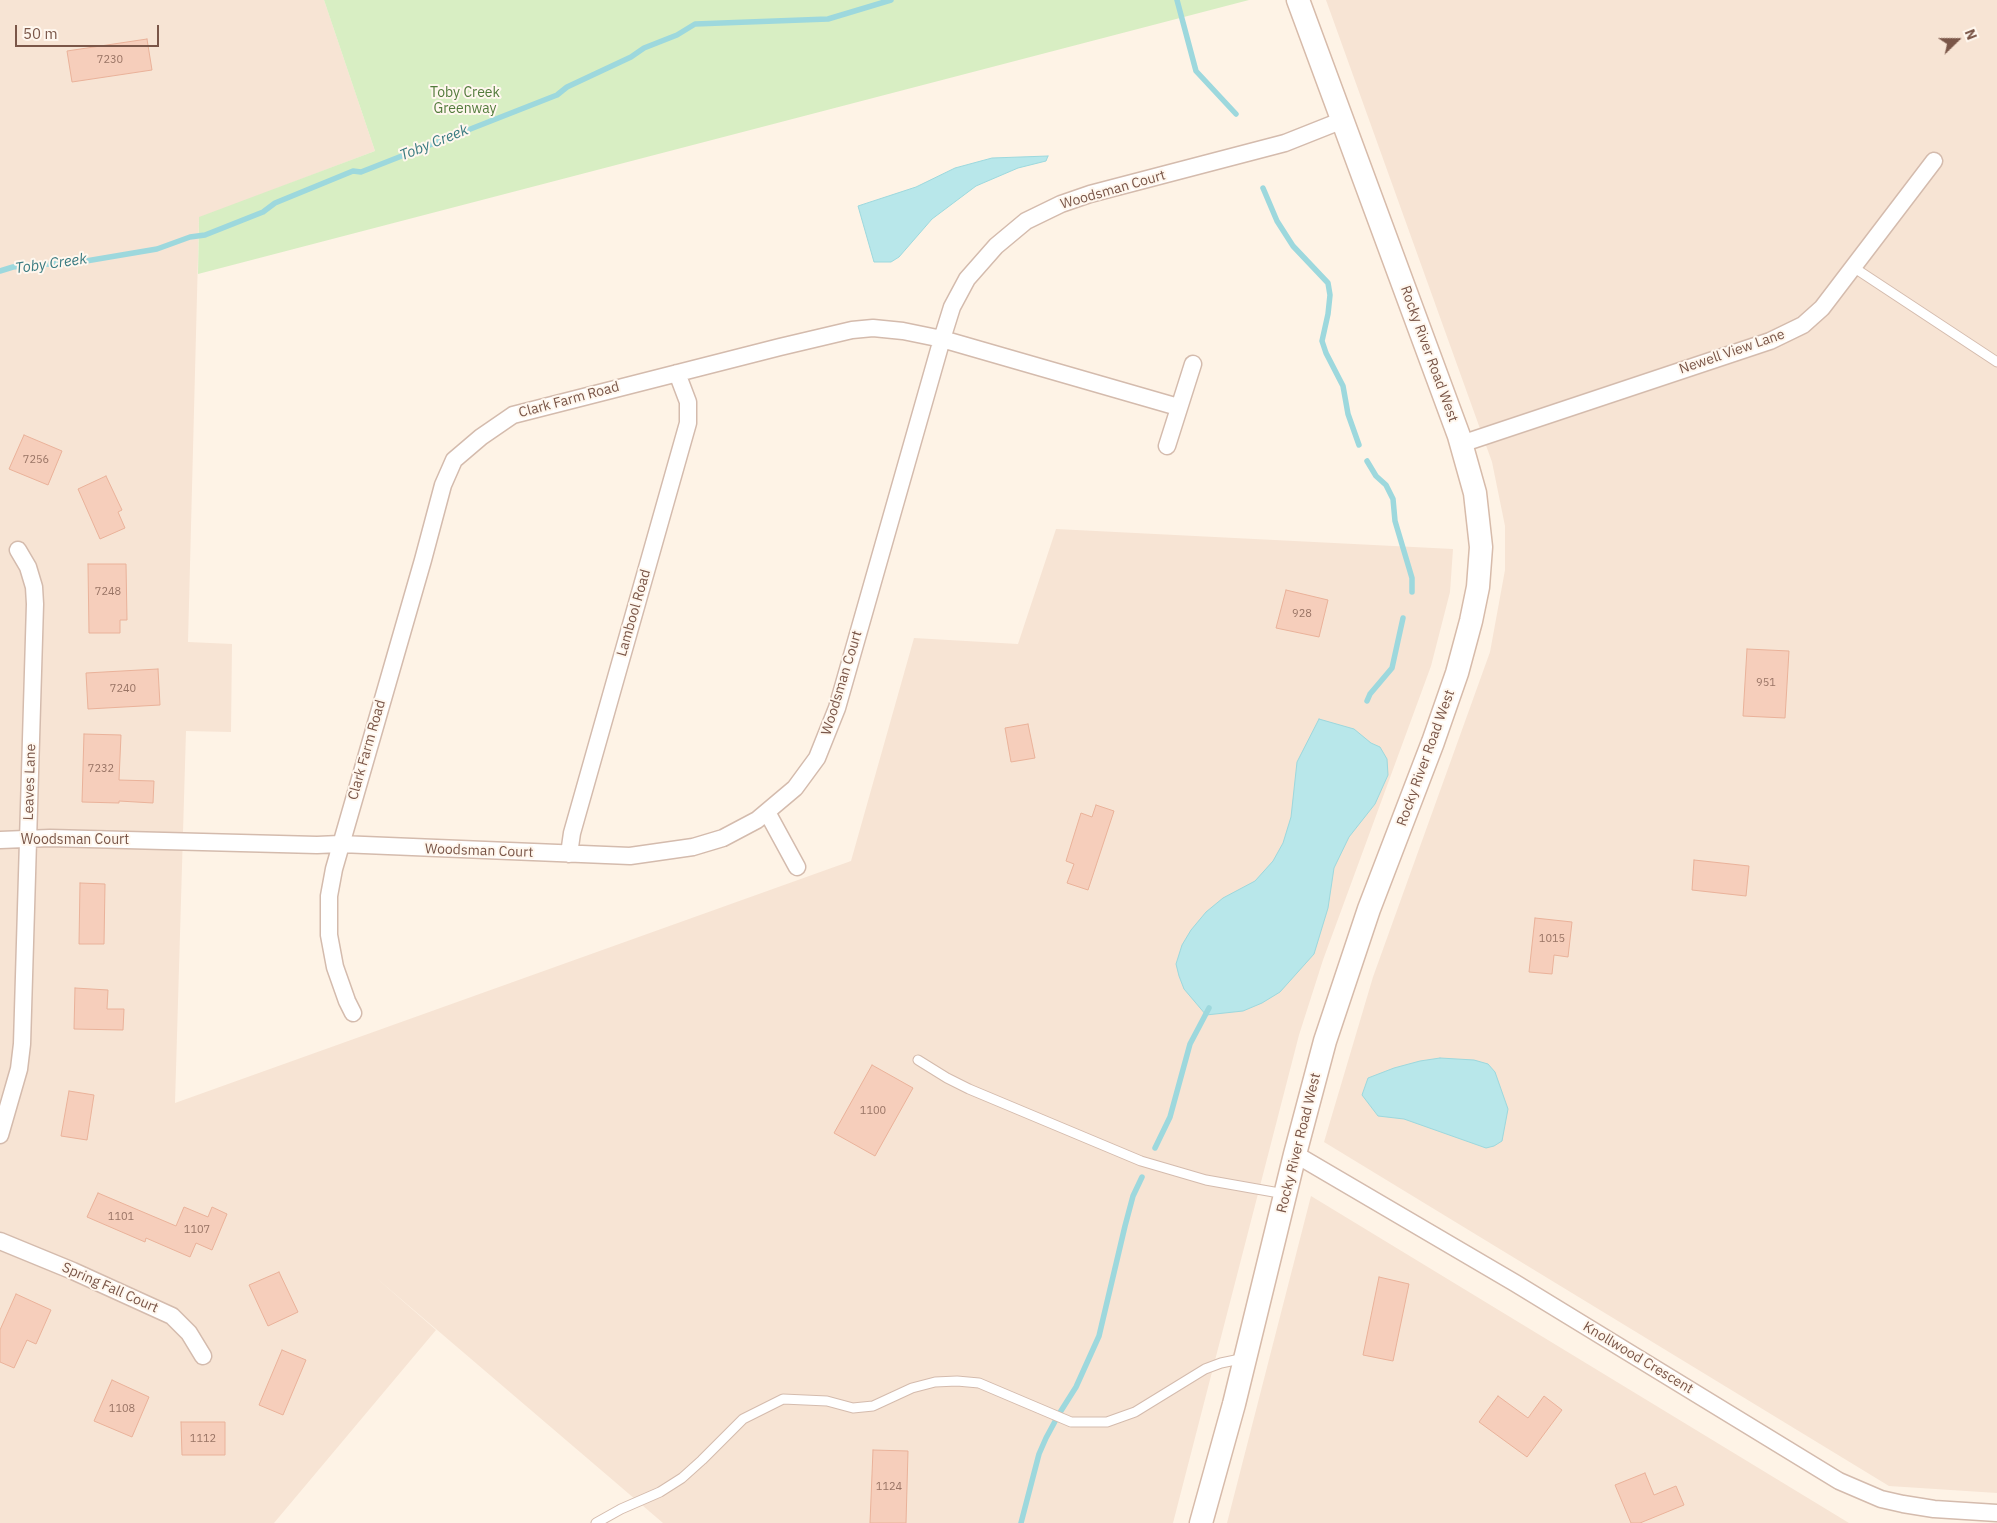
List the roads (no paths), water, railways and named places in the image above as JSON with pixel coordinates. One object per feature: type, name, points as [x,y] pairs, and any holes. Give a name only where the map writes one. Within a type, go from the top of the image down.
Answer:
[{"type":"street","name":"Rocky River Road West","points":[[1201,1523],[1245,1358],[1325,1041],[1349,967],[1458,673],[1472,621],[1478,587],[1480,527],[1475,493],[1462,444],[1298,0]]},
{"type":"street","name":"Woodsman Court","points":[[0,840],[340,844],[630,856],[693,847],[724,838],[757,820],[767,812],[795,788],[818,758],[838,708],[942,339],[952,308],[967,279],[996,246],[1026,222],[1061,204],[1090,194],[1285,143],[1342,120]]},
{"type":"street","name":"Newell View Lane","points":[[1462,444],[1782,337],[1803,325],[1822,308],[1934,161]]},
{"type":"street","name":"Clark Farm Road","points":[[354,1013],[347,1001],[335,967],[329,935],[330,896],[340,844],[443,485],[454,460],[481,437],[513,415],[852,330],[873,328],[942,339],[1178,407]]},
{"type":"street","points":[[1167,446],[1192,364]]},
{"type":"street","name":"Lambool Road","points":[[569,854],[572,833],[688,423],[688,402],[677,373]]},
{"type":"street","name":"Leaves Lane","points":[[0,1135],[19,1069],[22,1044],[34,587],[28,567],[18,550]]},
{"type":"street","points":[[767,812],[797,867]]},
{"type":"street","name":"Knollwood Crescent","points":[[1295,1154],[1515,1283],[1839,1481],[1881,1499],[1903,1504],[1934,1509],[1997,1513]]},
{"type":"street","name":"Spring Fall Court","points":[[0,1241],[73,1271],[172,1316],[189,1334],[202,1356]]},
{"type":"lane","points":[[1853,267],[1997,362]]},
{"type":"lane","points":[[918,1060],[969,1089],[1140,1161],[1206,1180],[1285,1194]]},
{"type":"lane","points":[[596,1523],[621,1509],[660,1492],[682,1478],[743,1418],[783,1399],[827,1401],[853,1408],[873,1406],[912,1388],[935,1382],[957,1381],[979,1384],[1071,1422],[1107,1422],[1156,1400],[1205,1369],[1221,1363],[1245,1358]]},
{"type":"water","points":[[1048,156],[1046,161],[1018,168],[976,186],[932,219],[899,257],[891,262],[874,262],[858,206],[916,187],[955,168],[992,158]]},
{"type":"water","points":[[1319,719],[1354,729],[1371,743],[1380,747],[1387,759],[1388,775],[1375,804],[1349,837],[1334,868],[1328,908],[1314,954],[1280,992],[1262,1003],[1243,1011],[1206,1015],[1184,989],[1179,976],[1176,964],[1182,945],[1191,930],[1206,912],[1223,898],[1255,881],[1273,861],[1283,843],[1291,817],[1297,762]]},
{"type":"water","points":[[1440,1058],[1474,1060],[1488,1064],[1495,1072],[1508,1109],[1502,1141],[1486,1148],[1404,1119],[1378,1116],[1362,1095],[1368,1078],[1394,1068]]},
{"type":"waterway","name":"Toby Creek","points":[[0,271],[13,267],[86,261],[157,249],[190,237],[205,235],[263,212],[275,203],[353,171],[361,172],[557,95],[567,87],[631,57],[644,48],[677,35],[695,24],[828,19],[891,0]]},
{"type":"waterway","points":[[1177,0],[1196,71],[1236,114]]},
{"type":"waterway","points":[[1263,188],[1277,221],[1293,246],[1328,283],[1330,295],[1322,341],[1343,386],[1348,414],[1359,445]]},
{"type":"waterway","points":[[1367,461],[1376,476],[1386,485],[1393,499],[1395,521],[1412,578],[1412,592]]},
{"type":"waterway","points":[[1367,701],[1370,694],[1392,668],[1403,618]]},
{"type":"waterway","points":[[1155,1148],[1170,1117],[1190,1044],[1209,1008]]},
{"type":"waterway","points":[[1021,1523],[1039,1454],[1059,1414],[1076,1387],[1099,1336],[1133,1196],[1142,1177]]},
{"type":"park label","name":"Toby Creek Greenway","points":[[465,102]]}]
